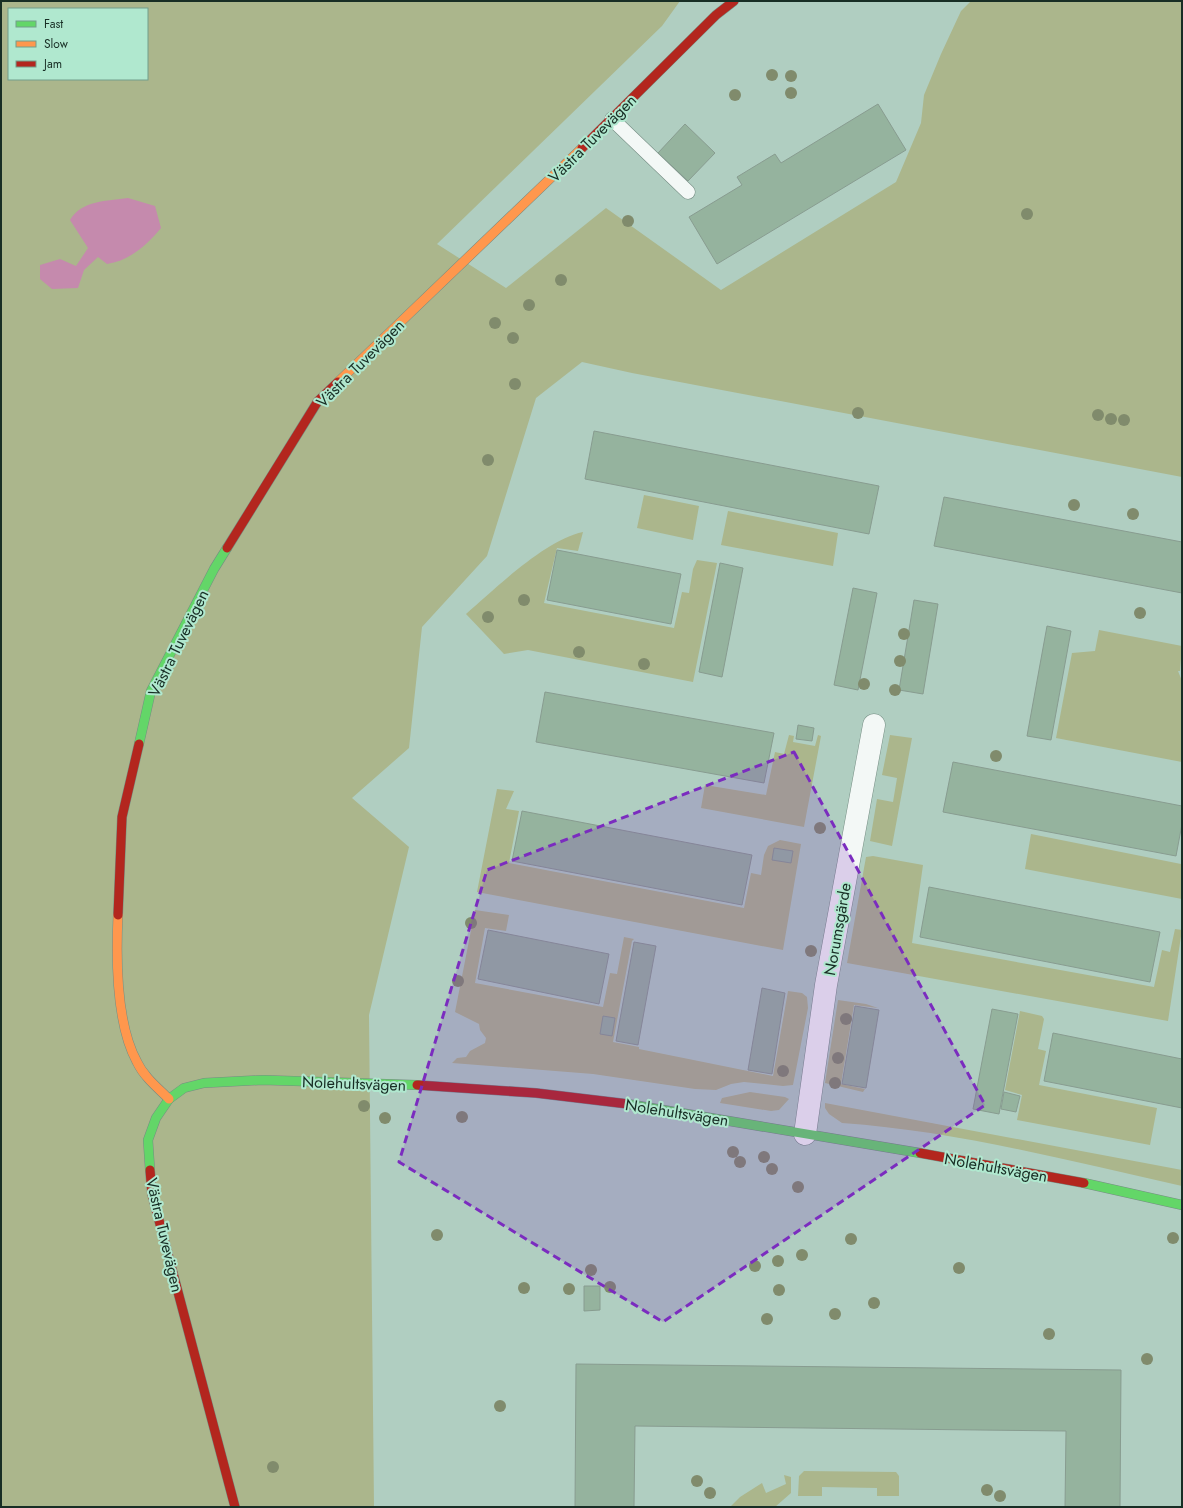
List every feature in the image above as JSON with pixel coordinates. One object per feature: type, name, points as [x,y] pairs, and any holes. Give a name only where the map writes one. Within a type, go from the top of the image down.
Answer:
[{"type":"street","name":"Västra Tuvevägen","points":[[235,1507],[152,1194],[148,1140],[156,1118],[169,1099],[148,1078],[137,1063],[127,1040],[121,1016],[117,933],[122,817],[151,691],[214,570],[318,401],[531,199],[716,15],[734,1]]},
{"type":"street","name":"Norumsgärde","points":[[805,1134],[826,985],[874,725]]},
{"type":"street","name":"Nolehultsvägen","points":[[169,1099],[184,1088],[204,1083],[255,1080],[436,1086],[536,1093],[622,1103],[990,1165],[1078,1182],[1182,1205]]},
{"type":"lane","points":[[612,119],[688,192]]},
{"type":"highlighted area","points":[[794,752],[985,1105],[663,1322],[399,1162],[487,870]]},
{"type":"green space","points":[[1,1],[680,1],[662,26],[437,244],[506,288],[606,208],[721,290],[896,182],[921,123],[924,95],[961,11],[971,1],[1182,1],[1182,477],[632,373],[582,362],[536,398],[487,556],[422,627],[409,748],[352,798],[409,847],[369,1015],[374,1507],[1,1507]]},
{"type":"green space","points":[[644,495],[699,506],[693,540],[637,528]]},
{"type":"green space","points":[[728,511],[838,533],[833,566],[721,545]]},
{"type":"green space","points":[[583,532],[578,551],[557,548],[544,603],[674,628],[682,592],[689,593],[693,569],[697,560],[717,563],[693,682],[528,650],[504,654],[466,614],[506,579],[537,555],[568,537]]},
{"type":"green space","points":[[1099,630],[1182,646],[1180,671],[1178,671],[1182,681],[1182,762],[1056,738],[1072,653],[1095,651]]},
{"type":"green space","points":[[789,735],[794,736],[793,742],[815,746],[818,735],[821,736],[804,827],[701,808],[705,785],[766,795],[775,752],[784,754]]},
{"type":"green space","points":[[890,735],[912,738],[892,846],[870,841],[877,799],[893,802],[897,778],[882,775]]},
{"type":"green space","points":[[497,789],[514,791],[506,809],[519,811],[509,863],[744,908],[751,873],[761,875],[764,855],[768,846],[780,840],[801,844],[783,950],[477,892]]},
{"type":"green space","points":[[1031,834],[1181,864],[1182,859],[1182,899],[1025,869]]},
{"type":"green space","points":[[873,856],[923,865],[912,943],[1154,987],[1162,950],[1170,952],[1175,929],[1182,930],[1168,1021],[847,963],[866,857]]},
{"type":"green space","points":[[475,910],[509,915],[506,931],[485,928],[475,983],[603,1007],[610,973],[617,974],[624,937],[634,939],[632,941],[613,1042],[639,1047],[639,1049],[773,1076],[788,991],[802,993],[807,997],[808,1008],[793,1085],[783,1086],[744,1082],[731,1084],[716,1090],[695,1089],[593,1074],[452,1063],[457,1058],[466,1057],[470,1051],[485,1043],[486,1038],[480,1030],[479,1024],[455,1012]]},
{"type":"green space","points":[[838,1000],[866,1004],[878,1008],[854,1005],[841,1084],[865,1089],[863,1092],[825,1083]]},
{"type":"green space","points":[[1020,1011],[1042,1016],[1044,1019],[1038,1049],[1046,1051],[1039,1085],[1157,1108],[1150,1145],[1017,1120],[1022,1095],[1005,1090]]},
{"type":"green space","points":[[750,1092],[785,1097],[789,1099],[779,1110],[771,1111],[720,1103],[722,1098]]},
{"type":"green space","points":[[825,1103],[1182,1170],[1182,1186],[1055,1157],[970,1140],[885,1127],[842,1123],[829,1114],[825,1108]]},
{"type":"green space","points":[[804,1471],[896,1472],[899,1476],[899,1496],[877,1496],[877,1488],[822,1487],[822,1496],[798,1496],[799,1476]]},
{"type":"green space","points":[[784,1475],[791,1477],[791,1493],[775,1507],[730,1507],[740,1497],[762,1483],[766,1493],[786,1484]]},
{"type":"shaded area","points":[[128,198],[155,206],[161,228],[144,246],[123,260],[107,264],[98,257],[84,270],[78,288],[52,289],[40,279],[40,265],[60,259],[76,266],[88,248],[70,220],[75,213],[88,205]]},
{"type":"building","points":[[878,104],[906,150],[717,264],[689,217],[742,185],[737,177],[775,154],[781,163]]},
{"type":"building","points":[[685,124],[715,153],[688,181],[658,153]]},
{"type":"building","points":[[594,431],[879,486],[869,534],[585,479]]},
{"type":"building","points":[[944,497],[1182,542],[1182,593],[934,546]]},
{"type":"building","points":[[557,550],[681,574],[671,624],[547,600]]},
{"type":"building","points":[[720,563],[743,568],[722,677],[699,672]]},
{"type":"building","points":[[853,588],[877,593],[858,690],[834,685]]},
{"type":"building","points":[[914,600],[938,604],[923,694],[899,690]]},
{"type":"building","points":[[1047,626],[1071,631],[1051,740],[1027,736]]},
{"type":"building","points":[[545,692],[774,733],[764,783],[536,742]]},
{"type":"building","points":[[798,725],[814,728],[812,741],[796,739]]},
{"type":"building","points":[[953,762],[1182,806],[1182,824],[1176,856],[943,812]]},
{"type":"building","points":[[522,811],[752,855],[742,905],[512,861]]},
{"type":"building","points":[[774,848],[793,851],[791,863],[772,860]]},
{"type":"building","points":[[929,887],[1160,932],[1150,982],[920,937]]},
{"type":"building","points":[[488,930],[609,954],[599,1004],[478,979]]},
{"type":"building","points":[[634,942],[656,946],[638,1045],[616,1041]]},
{"type":"building","points":[[762,988],[785,993],[772,1074],[748,1070]]},
{"type":"building","points":[[855,1006],[879,1010],[866,1088],[842,1084]]},
{"type":"building","points":[[992,1009],[1018,1014],[999,1114],[973,1109]]},
{"type":"building","points":[[603,1016],[615,1018],[612,1036],[600,1034]]},
{"type":"building","points":[[1053,1033],[1182,1059],[1182,1108],[1044,1081]]},
{"type":"building","points":[[1004,1092],[1020,1096],[1016,1112],[1001,1109]]},
{"type":"building","points":[[584,1286],[600,1286],[600,1310],[584,1311]]},
{"type":"building","points":[[576,1364],[1121,1370],[1120,1507],[1065,1507],[1066,1431],[635,1426],[634,1507],[575,1507]]},
{"type":"traffic: fast","points":[[139,744],[151,691],[214,569],[227,548]]},
{"type":"traffic: fast","points":[[150,1170],[148,1140],[156,1118],[169,1099],[184,1088],[204,1083],[263,1080],[417,1085]]},
{"type":"traffic: fast","points":[[628,1104],[920,1153]]},
{"type":"traffic: fast","points":[[1084,1183],[1182,1205]]},
{"type":"traffic: slow","points":[[338,382],[582,148]]},
{"type":"traffic: slow","points":[[118,915],[117,951],[119,990],[125,1029],[130,1047],[143,1073],[169,1099]]},
{"type":"traffic: jam","points":[[582,148],[716,15],[734,1]]},
{"type":"traffic: jam","points":[[227,548],[318,401],[338,382]]},
{"type":"traffic: jam","points":[[118,915],[122,817],[139,744]]},
{"type":"traffic: jam","points":[[417,1085],[536,1093],[628,1104]]},
{"type":"traffic: jam","points":[[920,1153],[1084,1183]]},
{"type":"traffic: jam","points":[[150,1170],[152,1194],[235,1507]]}]
